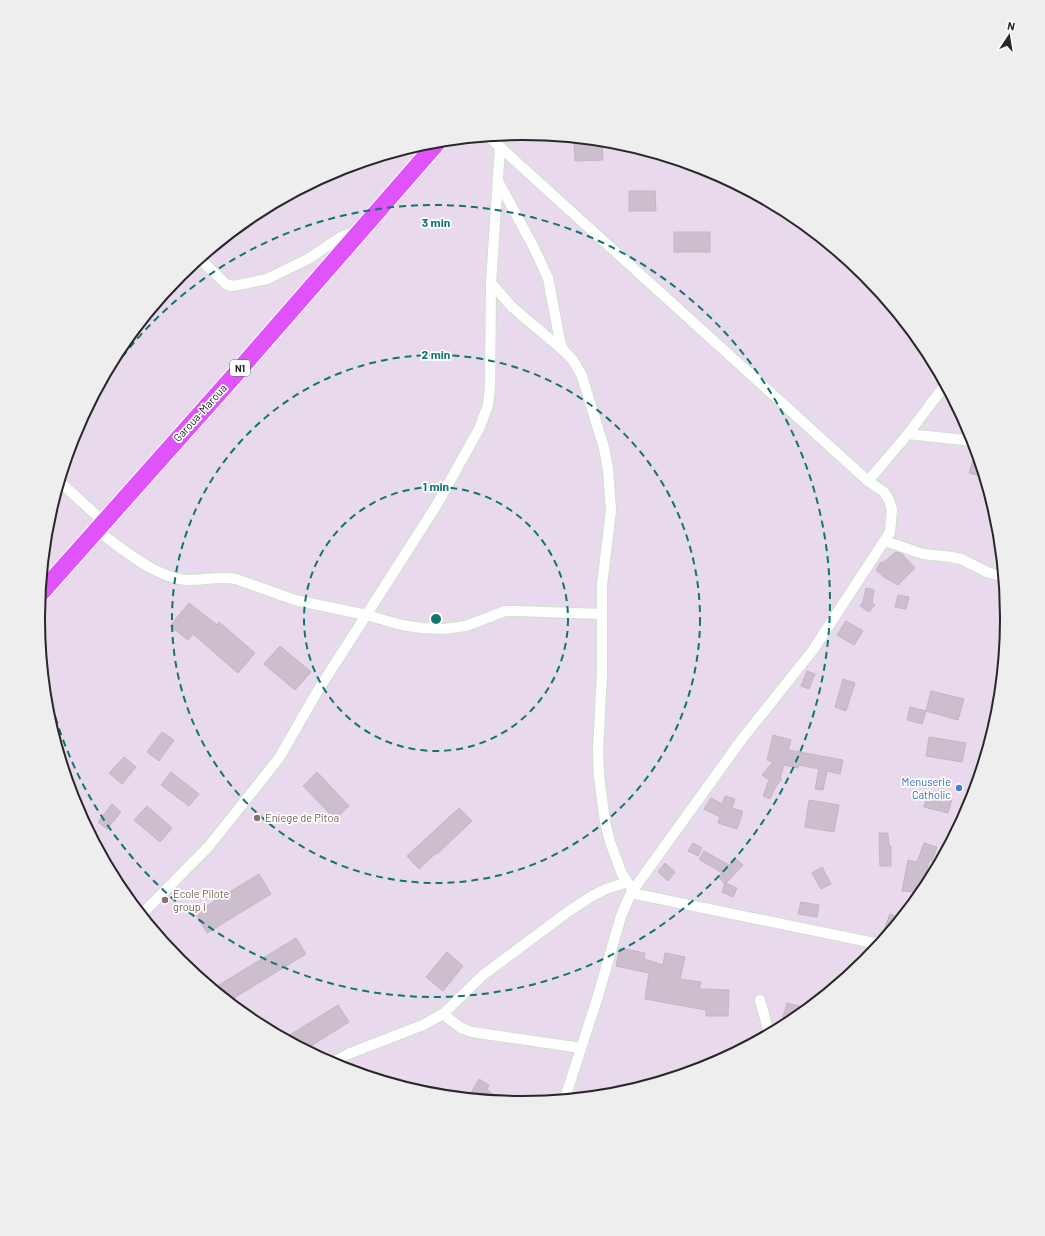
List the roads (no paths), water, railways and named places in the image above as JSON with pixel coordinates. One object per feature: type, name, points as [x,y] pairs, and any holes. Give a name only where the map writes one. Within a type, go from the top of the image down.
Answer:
[{"type":"highway","name":"Garoua-Maroua","points":[[46,587],[431,150]]},
{"type":"street","points":[[494,142],[868,481],[884,492],[892,509],[890,532],[885,541],[813,650],[742,739],[630,888],[598,996],[567,1093]]},
{"type":"street","points":[[145,911],[209,846],[279,758],[317,692],[436,506],[479,429],[488,405],[490,387],[491,283],[500,147]]},
{"type":"street","points":[[498,181],[533,246],[548,278],[556,324],[564,351]]},
{"type":"street","points":[[204,263],[226,284],[238,286],[267,279],[308,259],[342,237],[363,227]]},
{"type":"street","points":[[491,283],[512,307],[573,360],[582,376],[604,448],[608,468],[611,510],[602,585],[602,673],[598,751],[599,776],[605,822],[610,842],[622,874],[630,888]]},
{"type":"street","points":[[868,481],[908,434],[942,389]]},
{"type":"street","points":[[908,434],[966,440]]},
{"type":"street","points":[[64,486],[100,526],[143,563],[160,572],[174,577],[187,580],[226,577],[236,579],[294,600],[366,615],[402,625],[443,629],[466,626],[505,611],[602,614]]},
{"type":"street","points":[[885,541],[923,554],[961,559],[987,572],[998,575]]},
{"type":"street","points":[[340,1059],[348,1054],[423,1025],[443,1014],[483,975],[569,911],[606,889],[630,888],[873,943]]},
{"type":"street","points":[[760,1000],[768,1028]]},
{"type":"street","points":[[443,1014],[461,1028],[472,1032],[581,1048]]},
{"type":"place","name":"Menuserie Catholic","points":[[959,788]]},
{"type":"place","name":"Eniege de Pitoa","points":[[257,818]]},
{"type":"place","name":"Ecole Pilote group I","points":[[165,900]]}]
